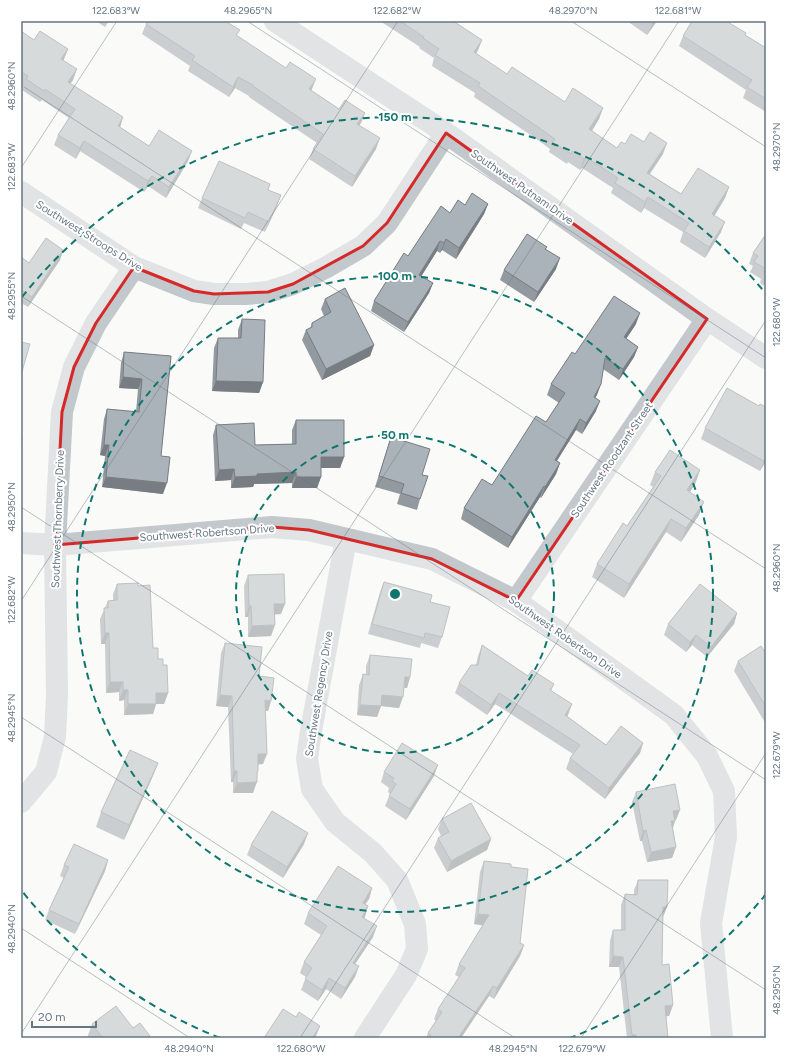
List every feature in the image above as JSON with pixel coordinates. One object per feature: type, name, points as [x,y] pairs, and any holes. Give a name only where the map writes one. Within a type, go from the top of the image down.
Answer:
[{"type":"street","name":"Southwest Putnam Drive","points":[[276,21],[446,133],[707,318],[766,358]]},
{"type":"street","name":"Southwest Stroops Drive","points":[[21,192],[134,267],[194,291],[214,294],[268,292],[293,284],[325,268],[363,246],[387,223],[446,133]]},
{"type":"street","name":"Southwest Thornberry Drive","points":[[21,802],[46,772],[55,737],[57,695],[54,545],[62,412],[74,367],[96,323],[134,267]]},
{"type":"street","name":"Southwest Roodzant Street","points":[[516,601],[707,318]]},
{"type":"street","name":"Southwest Robertson Drive","points":[[21,543],[54,545],[272,527],[309,530],[432,559],[516,601],[674,715],[707,756],[724,791],[726,837],[711,923],[722,1038]]},
{"type":"street","name":"Southwest Regency Drive","points":[[346,539],[307,759],[312,789],[335,822],[373,853],[397,880],[415,924],[417,949],[406,975],[365,1038]]},
{"type":"highlighted area","points":[[446,133],[707,319],[516,601],[432,559],[309,530],[272,527],[55,545],[62,412],[74,367],[96,323],[134,267],[194,291],[214,294],[268,292],[293,284],[363,246],[387,223]]},
{"type":"building","points":[[148,21],[225,21],[240,30],[236,35],[286,68],[290,62],[316,79],[309,89],[339,109],[345,100],[365,113],[357,124],[380,138],[355,176],[313,149],[323,134],[253,85],[238,77],[233,87],[192,60],[195,56],[146,24]]},
{"type":"building","points":[[400,21],[453,21],[482,40],[474,52],[507,74],[512,67],[565,102],[573,88],[603,108],[589,129],[617,148],[621,142],[625,144],[631,134],[644,142],[650,132],[667,143],[647,173],[681,194],[698,168],[729,187],[712,214],[725,222],[709,247],[684,231],[689,223],[648,197],[645,202],[615,183],[618,178],[586,157],[584,159],[572,151],[571,154],[553,142],[555,139],[478,86],[480,83],[435,55],[439,49]]},
{"type":"building","points":[[692,21],[726,21],[746,33],[745,35],[766,48],[766,99],[747,87],[752,80],[683,36]]},
{"type":"building","points":[[21,31],[34,40],[40,31],[68,49],[61,59],[77,69],[68,82],[123,117],[118,126],[149,146],[159,130],[192,151],[169,187],[152,176],[148,181],[84,141],[80,148],[58,135],[75,109],[45,89],[44,91],[26,79],[28,76],[21,72]]},
{"type":"building","points":[[219,161],[270,184],[268,190],[281,195],[269,222],[248,212],[245,218],[202,198]]},
{"type":"building","points":[[472,193],[488,204],[459,248],[446,239],[444,243],[440,241],[419,275],[433,283],[408,322],[374,301],[404,253],[408,256],[441,206],[450,213],[458,200],[465,205]]},
{"type":"building","points":[[527,234],[547,247],[545,249],[560,258],[538,292],[504,270]]},
{"type":"building","points":[[766,234],[766,269],[754,262],[758,256],[753,253]]},
{"type":"building","points":[[46,238],[63,250],[32,297],[21,290],[21,257],[29,263]]},
{"type":"building","points":[[345,288],[374,345],[326,369],[306,330],[312,327],[312,323],[331,312],[325,299]]},
{"type":"building","points":[[614,296],[640,313],[624,337],[638,347],[623,369],[605,358],[601,384],[594,397],[600,401],[586,423],[580,419],[555,460],[560,463],[512,537],[464,508],[482,479],[492,485],[536,416],[546,422],[565,393],[551,384],[572,352],[575,354]]},
{"type":"building","points":[[242,319],[265,320],[263,382],[216,381],[218,338],[241,338]]},
{"type":"building","points":[[21,342],[30,344],[21,375]]},
{"type":"building","points":[[124,352],[171,356],[161,456],[170,457],[167,483],[106,477],[109,445],[104,445],[107,409],[139,412],[142,379],[123,377]]},
{"type":"building","points":[[727,388],[759,406],[760,404],[766,407],[766,457],[764,461],[705,428]]},
{"type":"building","points":[[296,420],[344,420],[344,457],[321,457],[321,477],[296,477],[296,472],[235,477],[234,469],[219,470],[216,425],[254,423],[255,445],[296,444]]},
{"type":"building","points":[[391,437],[430,449],[422,475],[428,476],[420,499],[401,493],[404,484],[379,476]]},
{"type":"building","points":[[670,450],[700,470],[687,490],[704,502],[686,528],[671,519],[629,584],[597,564],[623,523],[627,526],[661,476],[655,472]]},
{"type":"building","points":[[284,574],[285,604],[274,604],[275,625],[252,626],[251,606],[249,606],[248,575]]},
{"type":"building","points":[[384,582],[432,595],[430,602],[450,607],[442,637],[425,633],[424,638],[372,624]]},
{"type":"building","points":[[138,583],[138,586],[150,585],[153,648],[158,648],[158,659],[163,659],[163,665],[167,665],[168,693],[156,693],[156,704],[128,704],[128,690],[123,690],[123,682],[110,682],[109,633],[105,633],[104,608],[108,608],[108,601],[117,600],[117,584]]},
{"type":"building","points":[[700,584],[737,613],[711,647],[696,635],[690,642],[668,624]]},
{"type":"building","points":[[225,643],[262,647],[259,676],[274,678],[271,701],[265,700],[267,754],[258,754],[257,782],[237,783],[237,771],[234,771],[232,696],[220,695]]},
{"type":"building","points":[[482,645],[528,676],[532,670],[554,684],[550,690],[572,704],[565,715],[606,745],[621,726],[643,743],[609,788],[570,758],[580,745],[499,693],[491,705],[459,683],[471,665],[478,665]]},
{"type":"building","points":[[761,646],[766,652],[766,707],[738,661]]},
{"type":"building","points":[[370,655],[412,659],[410,677],[405,677],[403,697],[382,695],[381,706],[360,705],[363,674],[369,675]]},
{"type":"building","points":[[402,743],[438,765],[410,809],[389,796],[396,784],[392,781],[394,778],[384,772]]},
{"type":"building","points":[[130,750],[158,763],[129,825],[101,812]]},
{"type":"building","points":[[675,784],[680,810],[673,811],[675,821],[671,821],[676,847],[651,852],[646,830],[643,831],[636,792]]},
{"type":"building","points":[[471,803],[491,839],[451,861],[438,838],[449,832],[442,819]]},
{"type":"building","points":[[272,811],[308,833],[287,867],[251,845]]},
{"type":"building","points":[[74,844],[108,860],[79,924],[49,910],[69,867],[64,865]]},
{"type":"building","points":[[484,861],[511,864],[511,867],[528,869],[520,943],[524,945],[497,988],[493,986],[458,1038],[429,1038],[431,1035],[428,1033],[442,1012],[438,1009],[465,968],[459,964],[489,915],[478,914]]},
{"type":"building","points":[[338,866],[372,888],[363,903],[368,906],[362,917],[377,926],[353,963],[359,966],[345,988],[329,978],[322,990],[305,979],[312,968],[304,962],[327,926],[308,913]]},
{"type":"building","points":[[638,880],[668,880],[667,907],[663,907],[662,965],[669,964],[673,1005],[665,1006],[668,1038],[636,1038],[636,1035],[632,1035],[623,957],[613,956],[613,930],[625,930],[625,894],[637,895]]},
{"type":"building","points":[[116,1006],[133,1028],[140,1023],[150,1036],[148,1038],[103,1038],[92,1024]]},
{"type":"building","points":[[283,1009],[296,1017],[299,1012],[320,1026],[312,1038],[264,1038]]}]
